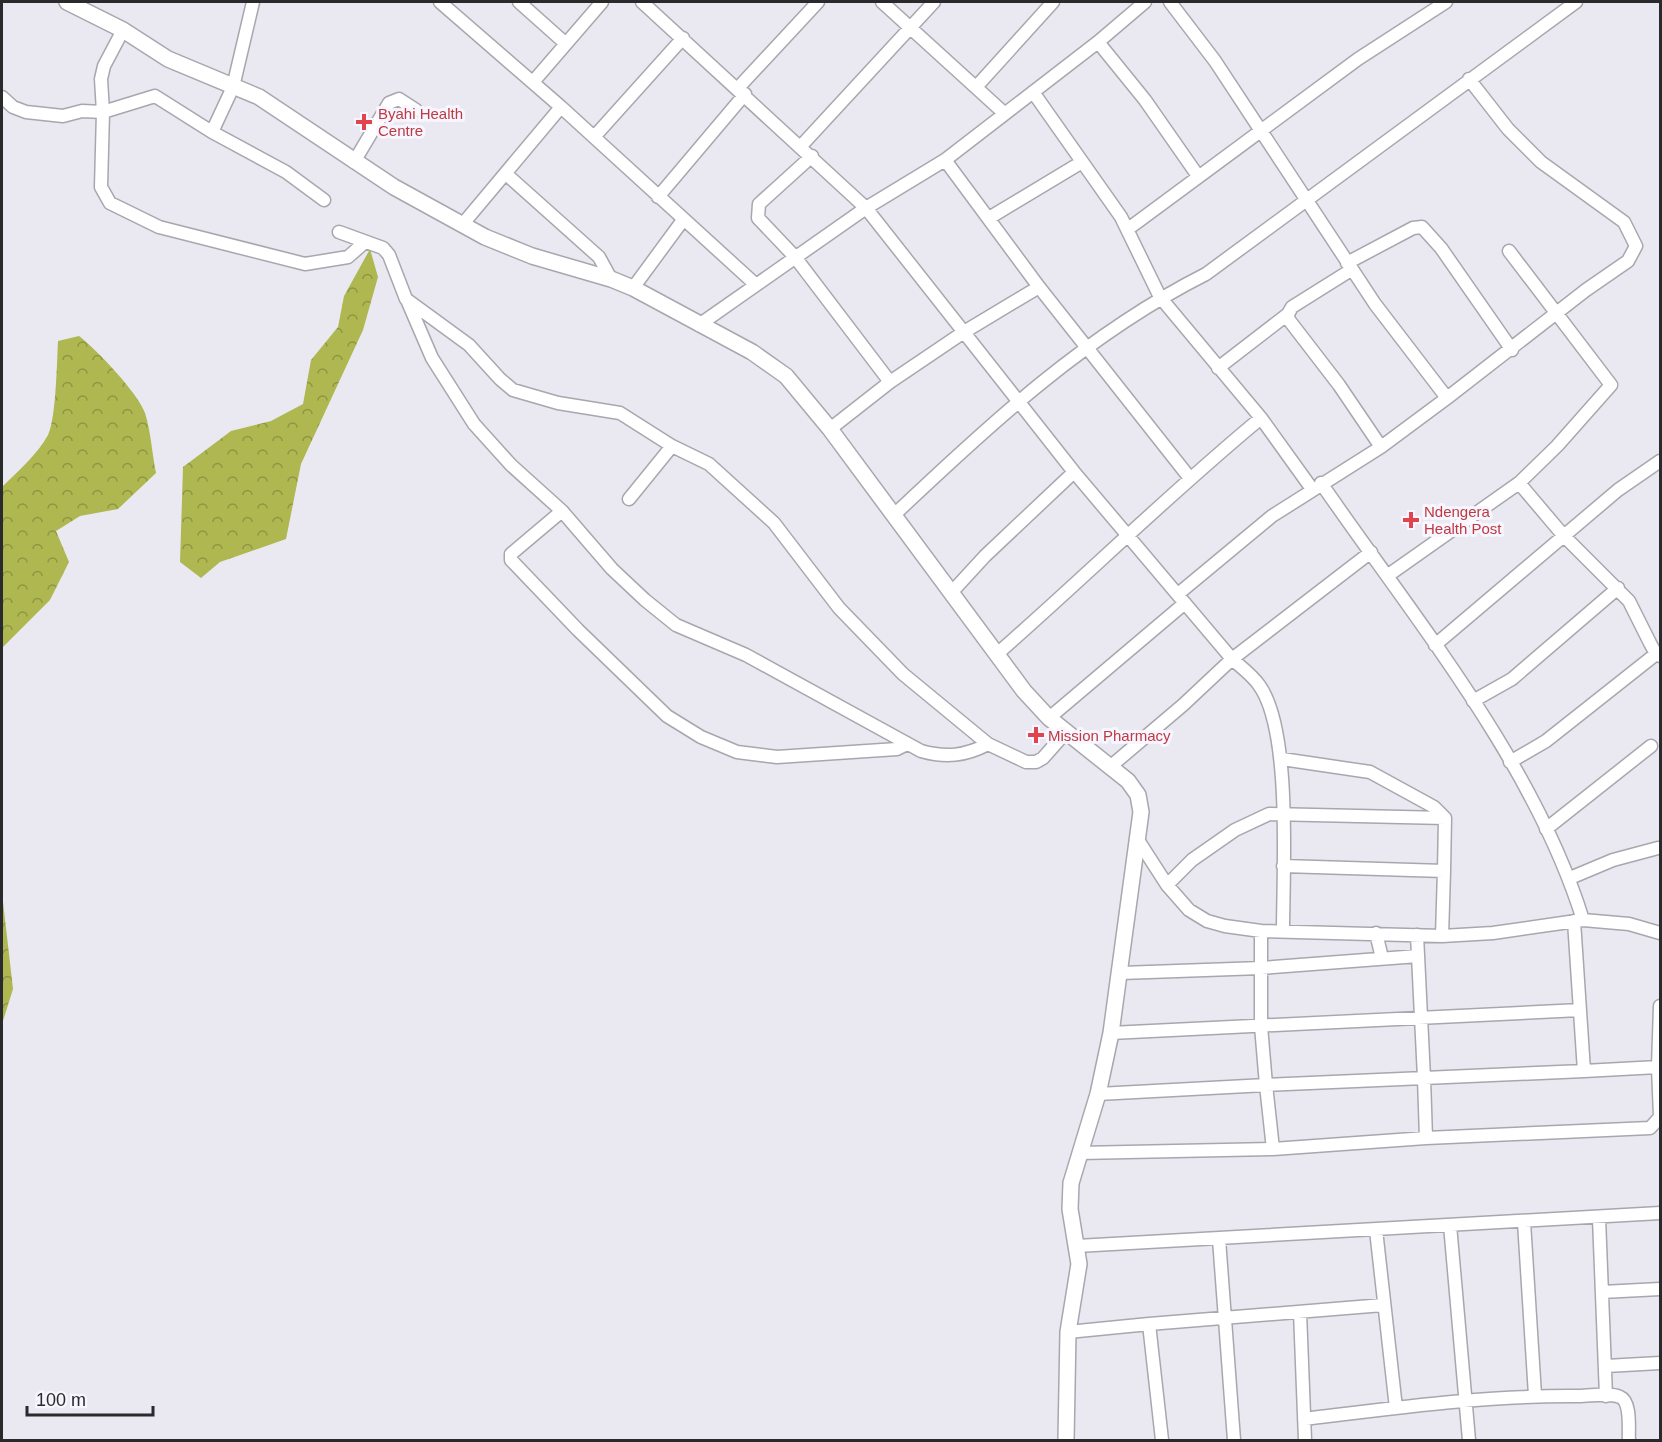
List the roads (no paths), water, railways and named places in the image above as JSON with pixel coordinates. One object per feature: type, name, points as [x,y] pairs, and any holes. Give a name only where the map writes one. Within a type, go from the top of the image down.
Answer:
[{"type":"main road","points":[[67,2],[123,30],[168,59],[273,105],[354,162],[462,225],[532,256],[611,279],[633,288],[752,352],[786,376],[830,429],[1024,691],[1049,718],[1111,766],[1138,795],[1141,812],[1138,840],[1112,1034],[1098,1094],[1071,1184],[1070,1209],[1079,1264],[1068,1332],[1066,1440]]},
{"type":"street","points":[[212,132],[233,87],[254,2]]},
{"type":"street","points":[[440,2],[561,107],[755,284]]},
{"type":"street","points":[[519,2],[565,43]]},
{"type":"street","points":[[533,82],[602,2]]},
{"type":"street","points":[[642,2],[866,208],[1074,472],[1232,659],[1258,684],[1265,695],[1282,759],[1283,932]]},
{"type":"street","points":[[658,197],[741,91],[818,2]]},
{"type":"street","points":[[882,2],[977,86],[1004,113]]},
{"type":"street","points":[[801,147],[934,2]]},
{"type":"street","points":[[977,86],[1053,2]]},
{"type":"street","points":[[699,325],[866,208],[945,160],[1098,42],[1145,2]]},
{"type":"street","points":[[1170,2],[1215,61],[1349,266],[1447,398]]},
{"type":"street","points":[[1128,229],[1358,59],[1446,2]]},
{"type":"street","points":[[894,515],[1019,401],[1086,346],[1160,297],[1206,274],[1469,78],[1576,2]]},
{"type":"street","points":[[123,30],[102,73],[101,187],[110,203],[159,227],[304,264],[348,257],[365,242]]},
{"type":"street","points":[[594,137],[683,38]]},
{"type":"street","points":[[1098,42],[1145,100],[1198,176]]},
{"type":"street","points":[[1049,718],[1272,516],[1381,447],[1628,261],[1636,246],[1623,222],[1541,162],[1508,129],[1469,78]]},
{"type":"street","points":[[1033,92],[1128,229],[1160,297],[1371,552],[1473,702],[1510,762],[1570,878],[1578,920],[1584,1071]]},
{"type":"street","points":[[2,97],[13,107],[45,116],[63,116],[87,110],[103,112],[155,96],[212,132],[286,172],[324,200]]},
{"type":"street","points":[[354,162],[389,103],[399,99],[416,110]]},
{"type":"street","points":[[462,225],[561,107]]},
{"type":"street","points":[[812,156],[759,204],[758,218],[795,256],[890,382]]},
{"type":"street","points":[[945,160],[1039,287],[1189,477]]},
{"type":"street","points":[[989,218],[1082,162]]},
{"type":"street","points":[[506,174],[599,257],[611,279]]},
{"type":"street","points":[[633,288],[683,220]]},
{"type":"street","points":[[1218,368],[1288,314],[1292,308],[1349,266],[1413,228],[1422,227],[1442,248],[1512,350]]},
{"type":"street","points":[[339,232],[379,245],[389,255],[417,328],[432,358],[474,424],[511,465],[562,511],[612,569],[676,625],[746,655],[907,744],[937,756],[971,753],[988,744]]},
{"type":"street","points":[[1388,576],[1519,483],[1557,446],[1611,385],[1509,251]]},
{"type":"street","points":[[830,429],[890,382],[964,332],[1039,287]]},
{"type":"street","points":[[406,299],[469,345],[500,380],[513,390],[558,403],[620,413],[672,446],[709,464],[774,523],[839,608],[903,674],[988,744],[1026,762],[1036,762],[1043,758],[1066,732]]},
{"type":"street","points":[[1288,314],[1289,320],[1339,385],[1381,447]]},
{"type":"street","points":[[996,654],[1128,537],[1189,477],[1262,418]]},
{"type":"street","points":[[629,499],[672,446]]},
{"type":"street","points":[[1435,645],[1618,490],[1660,461]]},
{"type":"street","points":[[951,593],[985,556],[1074,472]]},
{"type":"street","points":[[1510,762],[1546,741],[1658,655],[1629,601],[1563,535],[1519,483]]},
{"type":"street","points":[[562,511],[511,554],[511,560],[578,630],[667,716],[701,737],[737,752],[767,756],[866,753],[897,749],[907,744]]},
{"type":"street","points":[[1111,766],[1184,705],[1232,659],[1371,552]]},
{"type":"street","points":[[1473,702],[1512,679],[1618,588]]},
{"type":"street","points":[[1546,829],[1651,746]]},
{"type":"street","points":[[1282,759],[1370,772],[1434,807],[1445,818],[1442,936]]},
{"type":"street","points":[[1167,885],[1192,860],[1235,830],[1260,816],[1283,813],[1445,818]]},
{"type":"street","points":[[1138,840],[1167,885],[1189,910],[1207,921],[1261,932],[1442,936],[1493,933],[1578,920],[1629,924],[1660,933]]},
{"type":"street","points":[[1570,878],[1612,860],[1658,848]]},
{"type":"street","points":[[1283,866],[1444,871]]},
{"type":"street","points":[[1261,932],[1261,1026],[1273,1149]]},
{"type":"street","points":[[1376,933],[1383,958]]},
{"type":"street","points":[[1417,935],[1426,1138]]},
{"type":"street","points":[[1121,973],[1261,968],[1418,956]]},
{"type":"street","points":[[1079,1153],[1273,1149],[1426,1138],[1650,1128],[1660,1117],[1658,1067],[1660,1006]]},
{"type":"street","points":[[1112,1034],[1580,1010]]},
{"type":"street","points":[[1098,1094],[1658,1067]]},
{"type":"street","points":[[1077,1246],[1660,1213]]},
{"type":"street","points":[[1599,1218],[1606,1396]]},
{"type":"street","points":[[1524,1222],[1535,1395]]},
{"type":"street","points":[[1450,1226],[1468,1440]]},
{"type":"street","points":[[1376,1230],[1396,1408]]},
{"type":"street","points":[[1219,1239],[1234,1440]]},
{"type":"street","points":[[1602,1292],[1660,1289]]},
{"type":"street","points":[[1068,1332],[1383,1305]]},
{"type":"street","points":[[1300,1312],[1305,1440]]},
{"type":"street","points":[[1149,1324],[1162,1440]]},
{"type":"street","points":[[1606,1366],[1660,1363]]},
{"type":"street","points":[[1304,1419],[1535,1395],[1606,1396],[1620,1397],[1624,1400],[1627,1407],[1629,1440]]},
{"type":"place","name":"Byahi Health Centre","points":[[364,122]]},
{"type":"place","name":"Ndengera Health Post","points":[[1411,520]]},
{"type":"place","name":"Mission Pharmacy","points":[[1036,735]]}]
